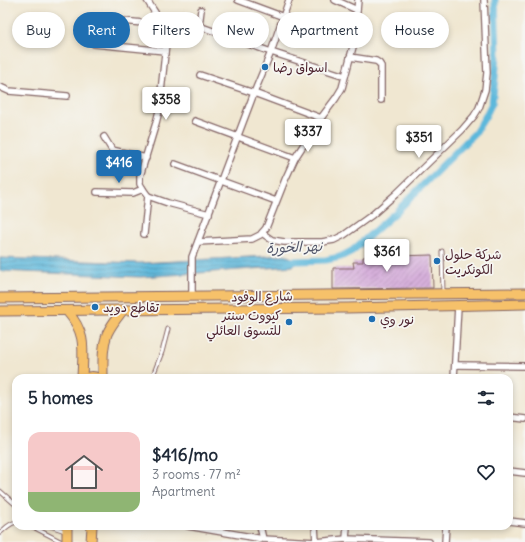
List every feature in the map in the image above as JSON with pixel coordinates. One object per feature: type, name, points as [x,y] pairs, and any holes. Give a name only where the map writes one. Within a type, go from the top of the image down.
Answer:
[{"type":"main road","name":"شارع الوفود","points":[[0,298],[443,295],[525,293]]},
{"type":"main road","name":"شارع الوفود","points":[[0,311],[525,304]]},
{"type":"main road","points":[[103,374],[105,340],[111,327],[123,310]]},
{"type":"main road","points":[[67,311],[77,323],[82,337],[82,374]]},
{"type":"main road","points":[[66,542],[67,530]]},
{"type":"main road","points":[[91,542],[92,530]]},
{"type":"street","points":[[147,0],[155,12]]},
{"type":"street","points":[[238,0],[277,15]]},
{"type":"street","points":[[285,12],[289,0]]},
{"type":"street","points":[[335,0],[357,10],[358,0]]},
{"type":"street","points":[[262,233],[272,240],[284,242],[322,242],[334,240],[344,235],[396,194],[469,123],[476,112],[485,90],[487,73],[484,0]]},
{"type":"street","points":[[204,28],[345,76]]},
{"type":"street","points":[[192,296],[192,258],[277,34]]},
{"type":"street","points":[[130,48],[165,51]]},
{"type":"street","points":[[165,48],[159,112],[140,176],[140,184],[148,196],[168,204],[209,214]]},
{"type":"street","points":[[198,242],[248,240],[262,233],[284,180],[295,158],[342,88],[353,48]]},
{"type":"street","points":[[350,57],[376,61],[379,63],[381,66],[380,100]]},
{"type":"street","points":[[200,75],[321,118]]},
{"type":"street","points":[[0,87],[9,91],[67,96]]},
{"type":"street","points":[[195,122],[295,158]]},
{"type":"street","points":[[104,137],[112,150],[146,158]]},
{"type":"street","points":[[175,164],[276,201]]},
{"type":"street","points":[[97,192],[133,193],[143,190]]},
{"type":"street","points":[[144,234],[148,196]]},
{"type":"street","points":[[454,374],[458,306]]},
{"type":"street","points":[[455,365],[525,366]]},
{"type":"street","points":[[513,418],[525,420]]},
{"type":"street","points":[[513,471],[525,473]]},
{"type":"street","points":[[513,522],[525,523]]},
{"type":"street","points":[[211,530],[263,539],[316,542],[346,539],[429,542]]},
{"type":"street","points":[[261,530],[263,539]]},
{"type":"street","points":[[314,530],[316,542]]},
{"type":"street","points":[[346,539],[347,530]]},
{"type":"street","points":[[445,542],[446,530]]},
{"type":"lane","points":[[442,251],[443,295]]},
{"type":"lane","points":[[154,374],[162,352],[168,329]]},
{"type":"lane","points":[[0,491],[12,501]]},
{"type":"lane","points":[[0,533],[12,524]]},
{"type":"lane","points":[[39,530],[62,542]]},
{"type":"water","name":"نهر الخورة","points":[[285,255],[297,261],[293,266],[140,277],[0,271],[0,258],[140,263]]},
{"type":"building","points":[[432,255],[433,288],[333,289],[333,268],[354,268],[353,262],[363,262],[363,257]]},
{"type":"waterway","name":"نهر الخورة","points":[[288,261],[326,260],[340,257],[352,251],[394,214],[475,133],[492,103],[497,55],[495,0]]},
{"type":"place","name":"اسواق رضا","points":[[265,67]]},
{"type":"place","name":"شركة حلول الكونكريت","points":[[437,261]]},
{"type":"place","name":"تقاطع دويد","points":[[95,307]]},
{"type":"place","name":"نور وي","points":[[372,319]]},
{"type":"place","name":"كيووت سنتر للتسوق العائلي","points":[[289,322]]}]
